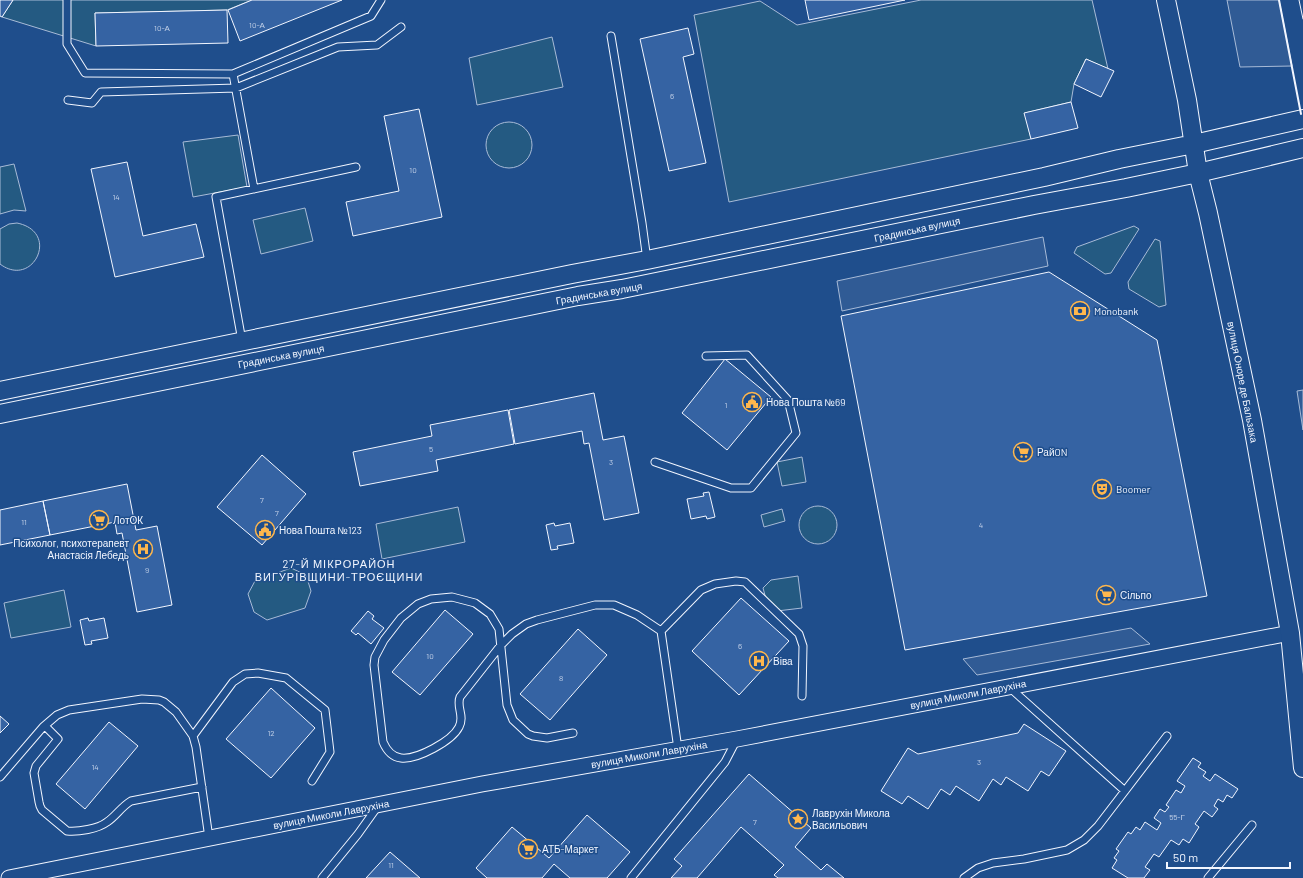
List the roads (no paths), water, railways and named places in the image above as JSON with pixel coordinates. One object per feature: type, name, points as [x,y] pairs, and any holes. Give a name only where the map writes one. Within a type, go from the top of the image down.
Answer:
[{"type":"street","name":"вулиця Оноре де Бальзака","points":[[1166,0],[1187,100],[1198,173],[1208,213],[1252,420],[1290,633],[1303,768]]},
{"type":"street","points":[[0,391],[647,260],[1194,144],[1303,119]]},
{"type":"street","name":"Градинська вулиця","points":[[0,414],[1198,173],[1303,148]]},
{"type":"street","name":"вулиця Миколи Лаврухіна","points":[[9,878],[482,784],[737,739],[1290,633]]},
{"type":"lane","points":[[67,0],[67,44],[84,73],[234,74],[371,16],[381,0]]},
{"type":"lane","points":[[68,100],[92,102],[101,92],[236,88],[338,47],[377,45],[402,26]]},
{"type":"lane","points":[[611,36],[647,260]]},
{"type":"lane","points":[[234,74],[254,189]]},
{"type":"lane","points":[[242,341],[216,197],[356,168]]},
{"type":"lane","points":[[655,462],[731,488],[751,488],[796,433],[788,400],[747,355],[706,356]]},
{"type":"lane","points":[[661,631],[701,590],[715,584],[736,581],[745,582],[799,634],[803,646],[802,696]]},
{"type":"lane","points":[[573,733],[553,737],[533,736],[528,734],[513,720],[507,705],[501,645],[499,629],[490,614],[475,603],[452,597],[431,599],[418,604],[401,618],[384,640],[375,657],[374,665],[383,742],[388,750],[396,756],[401,758],[414,757],[442,744],[455,733],[462,718],[458,704],[460,697],[501,645],[512,634],[526,624],[537,620],[595,605],[614,605],[637,615],[661,631],[678,749]]},
{"type":"lane","points":[[193,736],[233,682],[245,674],[258,673],[286,678],[325,710],[330,752],[312,781]]},
{"type":"lane","points":[[1009,686],[1125,791]]},
{"type":"lane","points":[[0,777],[45,726],[58,715],[69,710],[142,698],[159,700],[164,702],[176,712],[193,736],[210,838]]},
{"type":"lane","points":[[45,726],[58,739],[36,766],[34,773],[39,802],[42,810],[67,831],[92,829],[101,826],[106,823],[122,806],[131,801],[202,787]]},
{"type":"lane","points":[[964,878],[978,868],[993,863],[1024,859],[1067,850],[1084,840],[1125,791],[1167,736]]},
{"type":"lane","points":[[631,878],[724,762],[737,739]]},
{"type":"lane","points":[[322,878],[358,834],[379,805]]},
{"type":"lane","points":[[1208,878],[1252,825]]},
{"type":"tram line","points":[[1299,0],[1303,19]]},
{"type":"place","name":"Monobank","points":[[1080,311]]},
{"type":"place","name":"Нова Пошта №69","points":[[752,402]]},
{"type":"place","name":"РайON","points":[[1023,452]]},
{"type":"place","name":"Boomer","points":[[1102,489]]},
{"type":"place","name":"ЛотОК","points":[[99,520]]},
{"type":"place","name":"Нова Пошта №123","points":[[265,530]]},
{"type":"place","name":"Психолог, психотерапевт Анастасія Лебедь","points":[[143,549]]},
{"type":"place","name":"Сільпо","points":[[1106,595]]},
{"type":"place","name":"Віва","points":[[759,661]]},
{"type":"place","name":"Лаврухін Микола Васильович","points":[[798,819]]},
{"type":"place","name":"АТБ-Маркет","points":[[528,849]]},
{"type":"district","name":"27-Й МІКРОРАЙОН ВИГУРІВЩИНИ-ТРОЄЩИНИ","points":[[339,570]]}]
